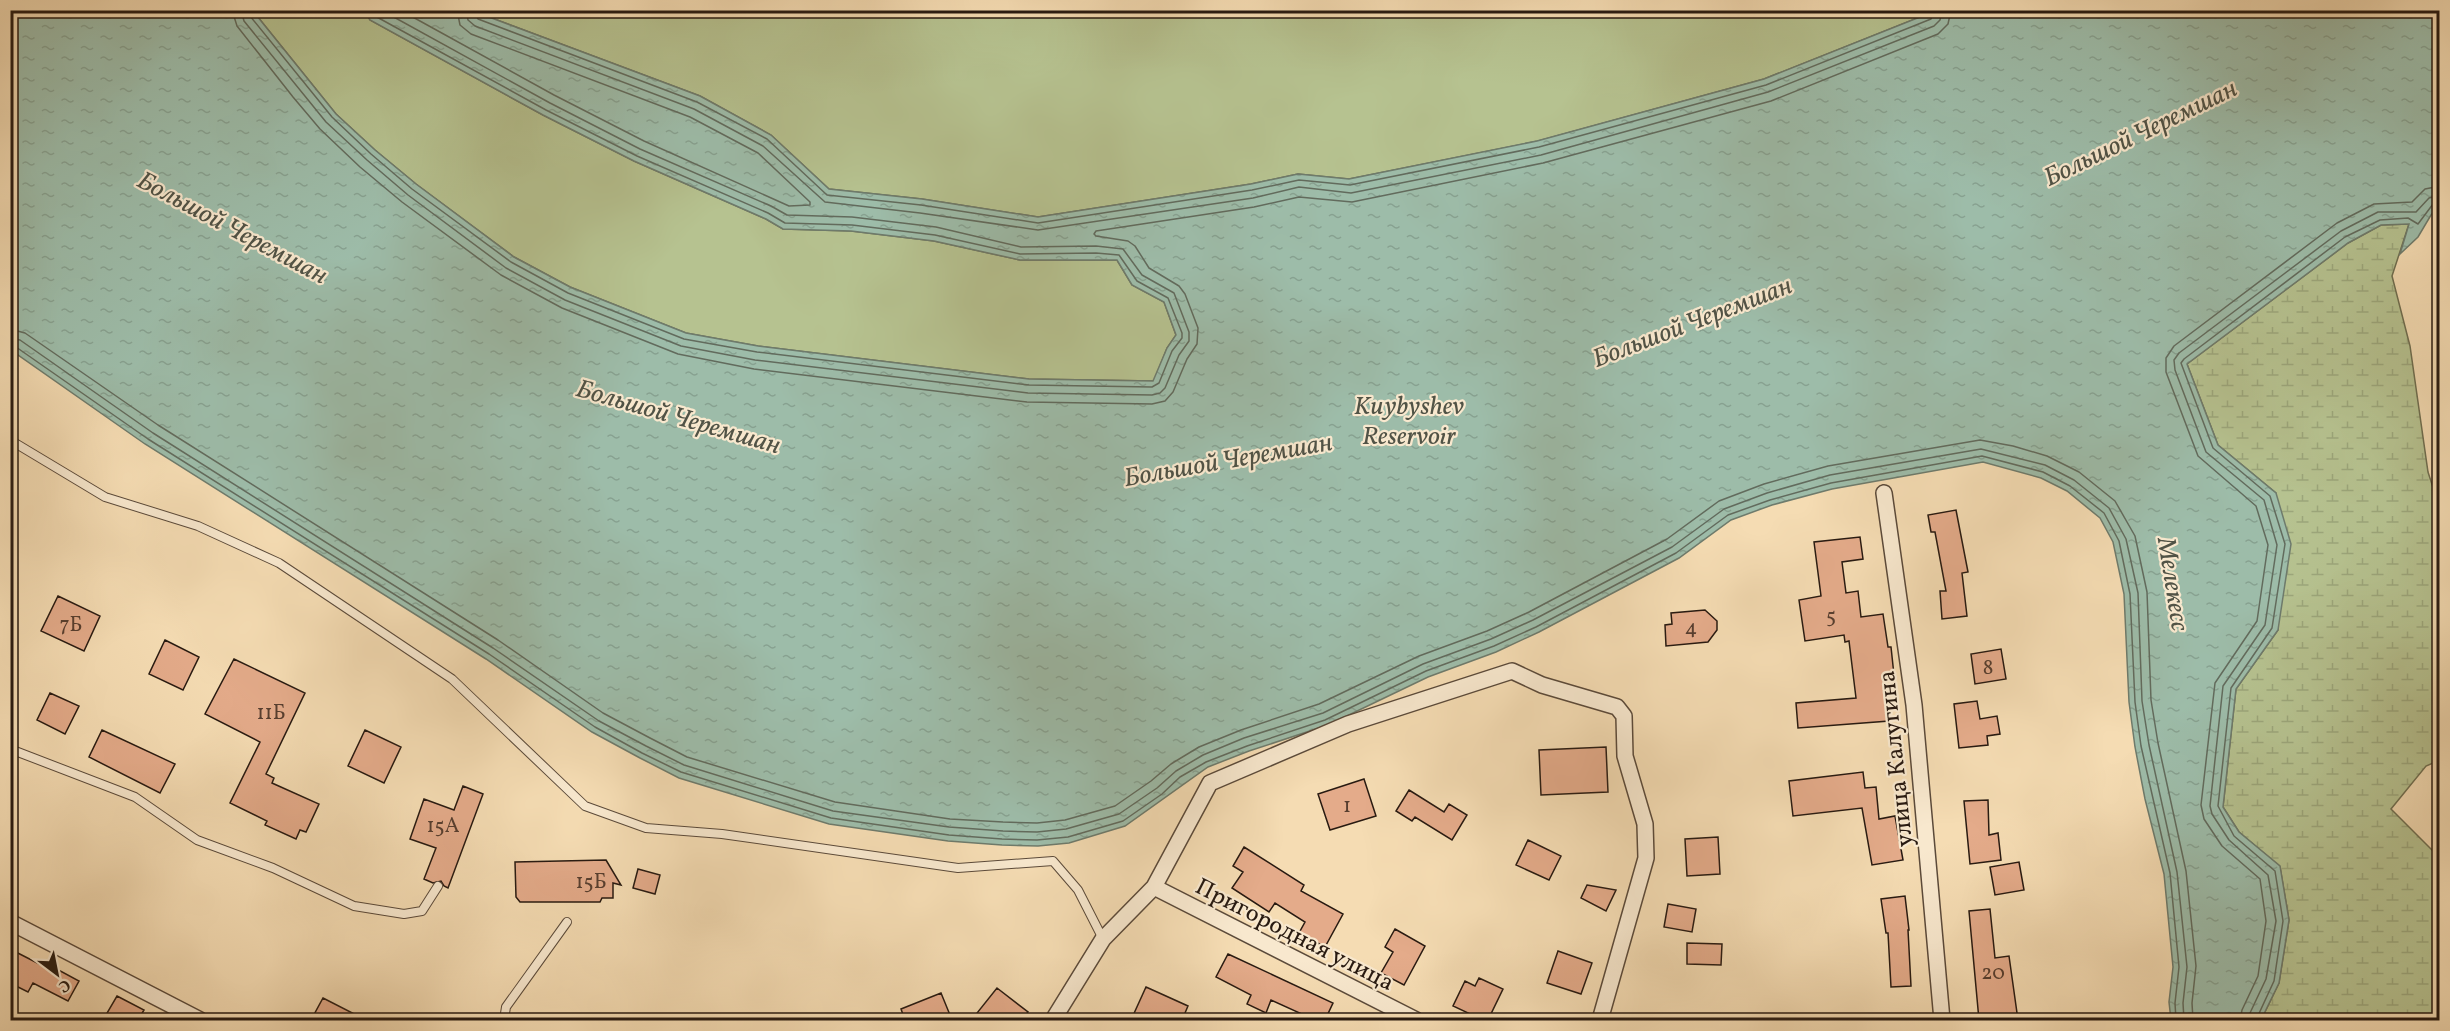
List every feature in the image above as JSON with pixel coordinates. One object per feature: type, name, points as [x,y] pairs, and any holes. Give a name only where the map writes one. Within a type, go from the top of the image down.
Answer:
[{"type":"street","name":"улица Калугина","points":[[1884,494],[1914,705],[1942,1020]]},
{"type":"street","points":[[1053,1020],[1104,939],[1154,887],[1210,783],[1348,724],[1512,670],[1542,685],[1617,707],[1624,716],[1625,756],[1645,824],[1646,858],[1600,1020]]},
{"type":"street","name":"Пригородная улица","points":[[1154,887],[1416,1020]]},
{"type":"street","points":[[10,922],[200,1020]]},
{"type":"lane","points":[[10,440],[105,497],[198,526],[279,562],[452,679],[585,806],[646,828],[723,834],[958,868],[1053,861],[1078,890],[1104,939]]},
{"type":"lane","points":[[10,749],[135,797],[197,840],[273,868],[354,906],[404,914],[422,911],[438,886]]},
{"type":"lane","points":[[504,1020],[506,1007],[567,922]]},
{"type":"green space","points":[[253,11],[365,11],[370,20],[543,115],[634,161],[766,219],[783,229],[851,231],[934,241],[1020,260],[1117,260],[1132,285],[1164,302],[1176,335],[1167,348],[1154,381],[1029,379],[758,346],[686,333],[570,287],[514,257],[416,184],[336,114]]},
{"type":"green space","points":[[473,11],[1935,11],[1764,79],[1538,141],[1349,179],[1298,174],[1251,184],[1038,217],[922,199],[829,189],[771,135],[700,96]]},
{"type":"green space","points":[[2409,224],[2392,276],[2410,346],[2428,472],[2439,506],[2440,760],[2426,766],[2391,809],[2439,857],[2439,1020],[2261,1020],[2279,983],[2289,920],[2280,867],[2239,832],[2223,807],[2236,689],[2278,630],[2276,493],[2218,445],[2187,364],[2348,243],[2381,225]]},
{"type":"water","name":"Kuybyshev Reservoir","points":[[10,11],[253,11],[336,114],[416,184],[514,257],[570,287],[686,333],[758,346],[1029,379],[1153,381],[1167,348],[1176,335],[1164,302],[1132,285],[1117,260],[1020,260],[934,241],[851,231],[783,229],[766,219],[634,161],[543,115],[370,20],[365,11],[473,11],[700,96],[771,135],[829,189],[922,199],[1038,217],[1251,184],[1298,174],[1349,179],[1537,141],[1764,79],[1935,11],[2439,11],[2439,206],[2418,237],[2400,254],[2409,224],[2381,225],[2348,243],[2187,364],[2218,445],[2276,493],[2291,544],[2278,630],[2236,689],[2223,807],[2239,832],[2280,866],[2289,920],[2279,983],[2261,1020],[2171,1020],[2169,1002],[2173,967],[2164,874],[2145,799],[2135,747],[2129,702],[2124,594],[2113,542],[2100,518],[2067,491],[2041,478],[1983,462],[1832,489],[1772,505],[1731,520],[1679,558],[1539,632],[1496,652],[1428,677],[1328,725],[1208,767],[1125,826],[1069,843],[1038,846],[948,841],[829,824],[679,778],[592,732],[486,659],[145,444],[11,350]]},
{"type":"building","points":[[1956,510],[1968,572],[1962,573],[1967,616],[1942,619],[1940,591],[1946,591],[1935,532],[1931,532],[1928,515]]},
{"type":"building","points":[[1860,537],[1863,559],[1842,562],[1846,593],[1858,591],[1861,617],[1883,614],[1888,647],[1891,647],[1894,675],[1885,676],[1889,721],[1798,728],[1796,703],[1856,698],[1849,641],[1845,642],[1844,635],[1805,641],[1799,600],[1821,596],[1814,542]]},
{"type":"building","points":[[58,596],[100,616],[84,651],[41,631]]},
{"type":"building","points":[[1705,610],[1717,621],[1717,630],[1708,642],[1666,646],[1665,625],[1672,624],[1671,613]]},
{"type":"building","points":[[165,640],[199,657],[183,690],[149,674]]},
{"type":"building","points":[[2001,649],[2006,679],[1975,684],[1971,654]]},
{"type":"building","points":[[234,659],[305,693],[266,774],[274,778],[272,783],[319,804],[306,832],[300,830],[296,839],[265,825],[267,821],[230,803],[260,742],[205,714]]},
{"type":"building","points":[[50,693],[79,706],[65,734],[37,720]]},
{"type":"building","points":[[1977,701],[1980,719],[1997,716],[2000,734],[1987,736],[1988,745],[1959,748],[1954,704]]},
{"type":"building","points":[[102,730],[175,764],[160,793],[89,757]]},
{"type":"building","points":[[365,730],[401,747],[384,783],[348,766]]},
{"type":"building","points":[[1606,747],[1608,792],[1541,795],[1539,750]]},
{"type":"building","points":[[1863,772],[1865,788],[1876,787],[1879,819],[1895,816],[1903,860],[1872,865],[1862,808],[1793,816],[1789,781]]},
{"type":"building","points":[[1364,779],[1376,816],[1330,830],[1318,794]]},
{"type":"building","points":[[463,786],[483,794],[448,888],[441,881],[433,883],[424,879],[436,848],[410,839],[424,799],[454,810]]},
{"type":"building","points":[[1409,790],[1444,812],[1449,804],[1467,815],[1452,840],[1415,817],[1412,821],[1396,811]]},
{"type":"building","points":[[1988,800],[1989,835],[1998,833],[2001,860],[1970,864],[1964,801]]},
{"type":"building","points":[[1718,837],[1720,874],[1687,876],[1685,839]]},
{"type":"building","points":[[1528,840],[1561,856],[1549,880],[1516,865]]},
{"type":"building","points":[[1244,847],[1304,885],[1301,891],[1343,914],[1325,947],[1299,933],[1305,922],[1275,903],[1269,912],[1232,888],[1243,872],[1233,866]]},
{"type":"building","points":[[606,860],[621,885],[613,883],[613,898],[602,898],[600,902],[520,902],[516,897],[515,862]]},
{"type":"building","points":[[2019,862],[2024,890],[1995,895],[1990,867]]},
{"type":"building","points":[[638,869],[660,875],[655,894],[633,888]]},
{"type":"building","points":[[1587,885],[1616,890],[1606,911],[1581,898]]},
{"type":"building","points":[[1905,896],[1911,986],[1891,987],[1888,933],[1886,933],[1881,899]]},
{"type":"building","points":[[1668,904],[1696,909],[1692,932],[1664,927]]},
{"type":"building","points":[[1990,909],[1995,958],[2009,956],[2018,1020],[1979,1020],[1969,911]]},
{"type":"building","points":[[1395,929],[1425,946],[1404,985],[1381,973],[1393,952],[1385,947]]},
{"type":"building","points":[[1687,943],[1722,944],[1721,965],[1687,964]]},
{"type":"building","points":[[10,949],[51,970],[53,967],[79,981],[68,1001],[33,983],[28,992],[10,983]]},
{"type":"building","points":[[1558,951],[1592,963],[1581,994],[1547,983]]},
{"type":"building","points":[[1228,954],[1333,1003],[1325,1020],[1299,1020],[1302,1014],[1271,1000],[1266,1013],[1247,1004],[1251,995],[1216,977]]},
{"type":"building","points":[[1479,978],[1503,989],[1488,1020],[1483,1020],[1453,1006],[1465,981],[1475,986]]},
{"type":"building","points":[[1146,987],[1188,1006],[1182,1020],[1131,1020]]},
{"type":"building","points":[[997,988],[1028,1012],[1022,1020],[986,1020],[977,1013]]},
{"type":"building","points":[[941,993],[950,1015],[935,1020],[905,1020],[901,1009]]},
{"type":"building","points":[[117,996],[144,1010],[138,1020],[103,1020]]},
{"type":"building","points":[[323,998],[366,1020],[311,1020]]},
{"type":"water label","name":"Большой Черемшан","points":[[2140,132]]},
{"type":"water label","name":"Большой Черемшан","points":[[233,227]]},
{"type":"water label","name":"Большой Черемшан","points":[[1692,321]]},
{"type":"water label","name":"Большой Черемшан","points":[[679,416]]},
{"type":"water label","name":"Большой Черемшан","points":[[1228,459]]},
{"type":"water label","name":"Мелекесс","points":[[2174,584]]}]
